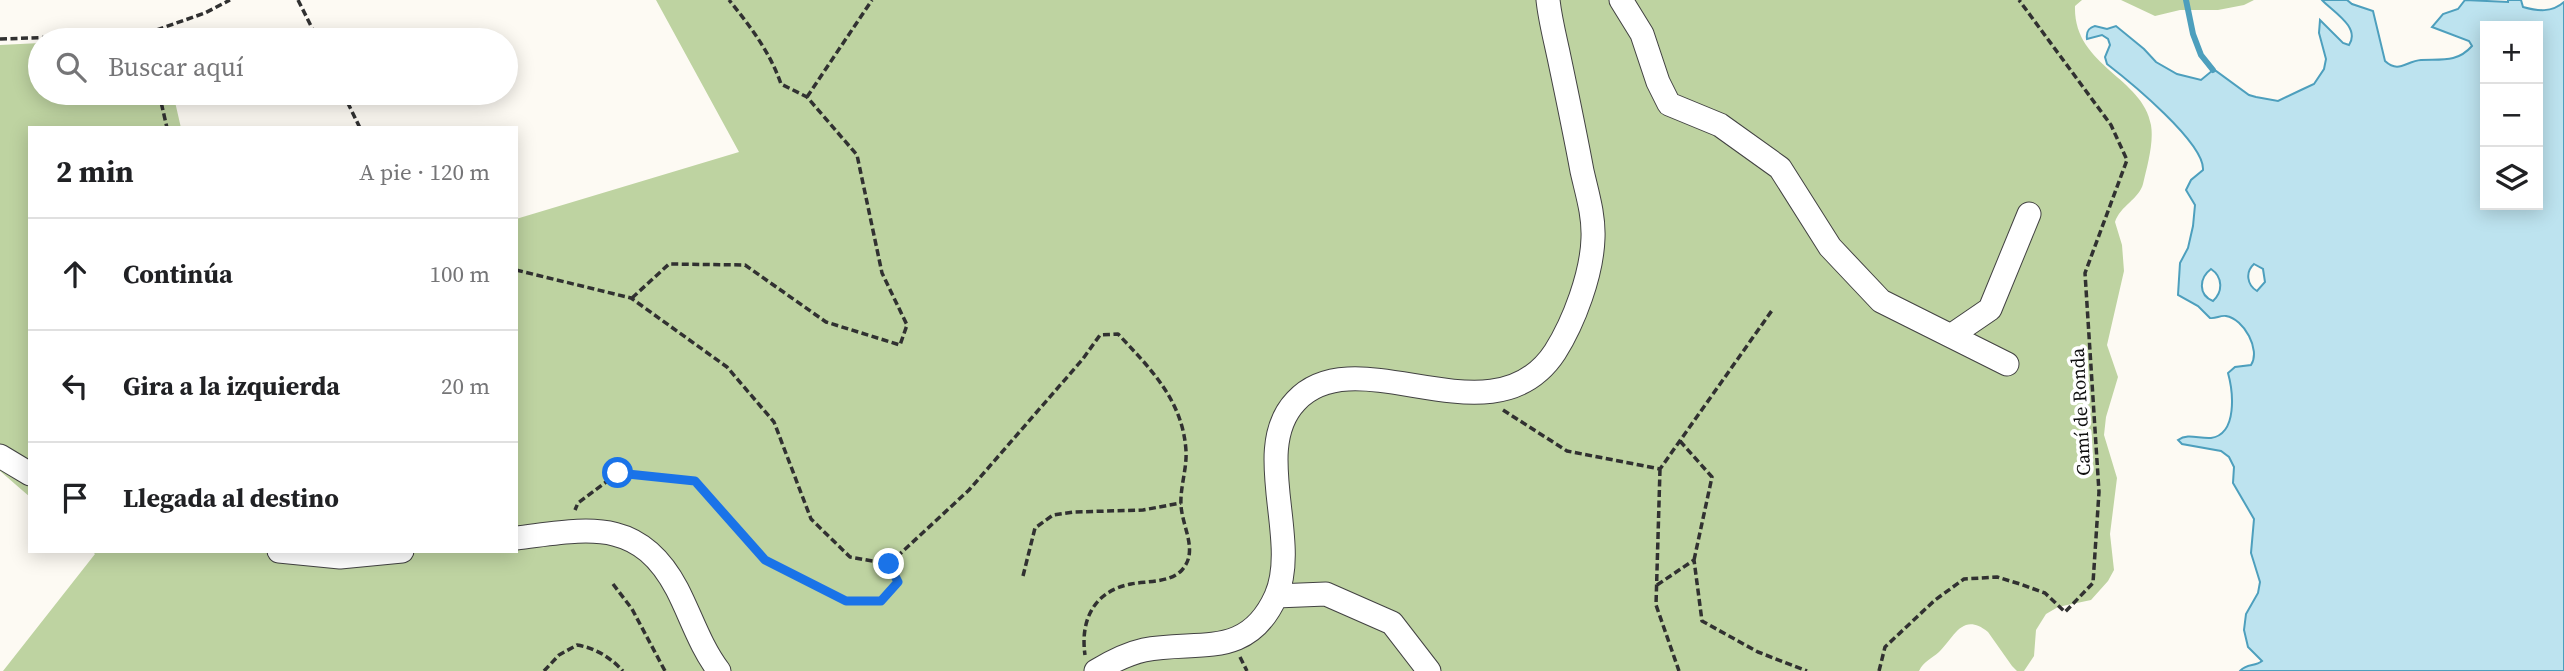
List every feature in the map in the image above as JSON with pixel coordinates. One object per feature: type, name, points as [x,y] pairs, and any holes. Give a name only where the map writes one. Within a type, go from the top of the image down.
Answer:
[{"type":"street","points":[[1096,671],[1124,656],[1146,649],[1207,646],[1232,639],[1251,630],[1264,615],[1276,596],[1283,573],[1277,456],[1283,424],[1295,402],[1308,390],[1336,381],[1366,380],[1494,393],[1528,380],[1554,353],[1566,331],[1591,262],[1592,220],[1548,0]]},
{"type":"street","points":[[1621,0],[1642,34],[1658,82],[1669,104],[1720,125],[1780,168],[1830,247],[1881,301],[2007,364]]},
{"type":"street","points":[[1952,335],[1990,309],[2029,214]]},
{"type":"street","points":[[0,456],[28,473]]},
{"type":"street","points":[[518,538],[591,529],[615,534],[639,544],[666,570],[701,642],[719,671]]},
{"type":"street","points":[[299,553],[340,557],[381,553]]},
{"type":"street","points":[[1276,596],[1326,594],[1392,623],[1429,671]]},
{"type":"path","points":[[162,28],[205,13],[230,0]]},
{"type":"path","points":[[298,0],[312,28]]},
{"type":"path","points":[[631,298],[669,264],[745,265],[826,323],[900,345],[907,325],[882,273],[857,155],[807,97],[780,84],[775,66],[761,42],[729,0]]},
{"type":"path","points":[[807,97],[872,0]]},
{"type":"path","name":"Camí de Ronda","points":[[1879,671],[1885,647],[1936,600],[1964,579],[1997,577],[2020,583],[2045,593],[2065,612],[2093,583],[2099,492],[2085,273],[2127,160],[2111,125],[2019,0]]},
{"type":"path","points":[[0,39],[28,38]]},
{"type":"path","points":[[162,105],[167,126]]},
{"type":"path","points":[[349,105],[359,126]]},
{"type":"path","points":[[518,270],[631,298],[727,367],[774,422],[811,519],[850,557],[889,564]]},
{"type":"path","points":[[1679,671],[1656,605],[1660,468],[1773,309]]},
{"type":"path","points":[[889,564],[970,490],[1082,360],[1100,335],[1118,334],[1155,373],[1171,398],[1183,428],[1186,454],[1181,503],[1190,540],[1188,562],[1179,574],[1115,589],[1094,604],[1082,636]]},
{"type":"path","points":[[1474,393],[1567,451],[1660,468]]},
{"type":"path","points":[[1680,442],[1712,477],[1694,560],[1702,621],[1758,652],[1807,671]]},
{"type":"path","points":[[578,503],[618,473],[695,481],[765,560],[846,601],[881,601],[898,582],[889,564]]},
{"type":"path","points":[[1023,576],[1035,528],[1053,515],[1143,510],[1181,503]]},
{"type":"path","points":[[1657,585],[1694,560]]},
{"type":"path","points":[[613,584],[643,627],[665,671]]},
{"type":"path","points":[[544,671],[559,655],[577,645],[599,652],[623,671]]},
{"type":"green space","points":[[656,0],[2082,0],[2075,6],[2077,26],[2085,43],[2135,95],[2145,109],[2152,132],[2150,155],[2141,189],[2117,216],[2115,222],[2122,245],[2124,271],[2107,345],[2118,377],[2106,417],[2104,435],[2117,478],[2110,534],[2114,570],[2091,600],[2058,607],[2046,614],[2036,630],[2034,656],[2024,671],[2017,671],[2012,666],[1988,632],[1971,624],[1959,629],[1919,671],[3,671],[94,553],[518,553],[518,218],[739,152]]},
{"type":"green space","points":[[2121,0],[2254,0],[2244,5],[2218,10],[2180,10],[2155,16]]},
{"type":"green space","points":[[28,44],[28,105],[176,105],[181,126],[28,126],[28,495],[0,471],[0,45]]},
{"type":"water","points":[[2322,0],[2347,0],[2373,11],[2385,61],[2399,67],[2421,60],[2455,58],[2472,46],[2469,41],[2432,27],[2443,14],[2458,9],[2465,0],[2521,0],[2523,7],[2539,10],[2554,8],[2564,2],[2564,671],[2240,671],[2262,661],[2248,647],[2244,630],[2246,614],[2258,593],[2260,582],[2251,553],[2254,519],[2233,483],[2234,467],[2229,457],[2221,451],[2182,444],[2178,440],[2190,437],[2211,438],[2226,429],[2232,411],[2228,373],[2235,367],[2251,365],[2254,351],[2249,336],[2233,318],[2210,318],[2198,306],[2178,295],[2180,263],[2188,248],[2195,205],[2186,190],[2191,180],[2203,170],[2200,158],[2192,144],[2164,113],[2107,64],[2105,57],[2110,45],[2108,39],[2102,35],[2087,39],[2087,34],[2089,29],[2095,26],[2107,29],[2116,26],[2156,62],[2177,74],[2201,80],[2213,70],[2249,95],[2278,101],[2314,84],[2324,69],[2326,59],[2319,33],[2320,20],[2343,43],[2349,45],[2351,32],[2338,14]],"holes":[[[2254,264],[2263,269],[2265,282],[2257,291],[2248,278]],[[2211,269],[2220,280],[2219,293],[2213,301],[2205,295],[2202,286],[2204,277]]]},
{"type":"waterway","points":[[2186,0],[2193,34],[2201,55],[2213,70]]},
{"type":"route","points":[[618,473],[695,481],[765,560],[846,601],[881,601],[898,582],[889,564]]}]
